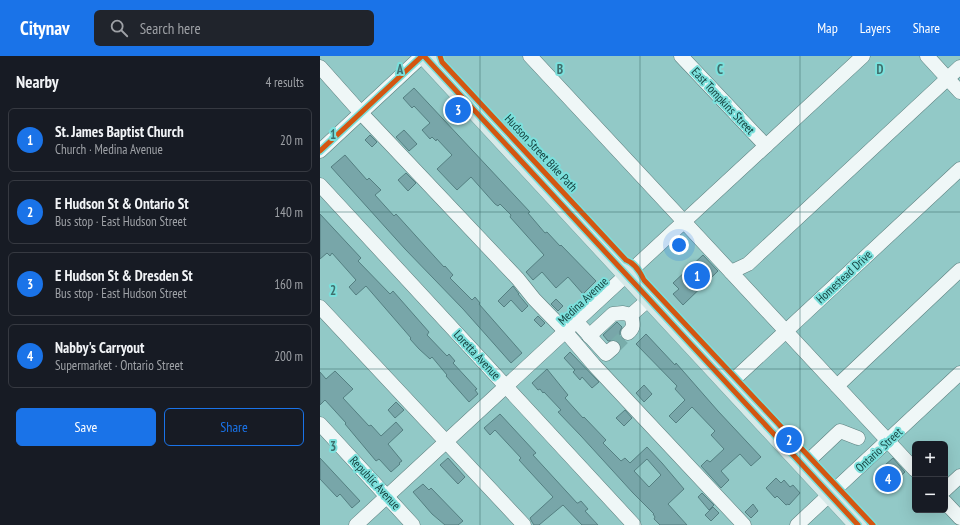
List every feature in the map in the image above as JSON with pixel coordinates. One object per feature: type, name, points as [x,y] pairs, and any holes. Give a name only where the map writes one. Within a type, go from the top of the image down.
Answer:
[{"type":"main road","points":[[423,56],[858,525]]},
{"type":"street","points":[[320,151],[423,56]]},
{"type":"street","name":"East Tompkins Street","points":[[681,56],[766,146]]},
{"type":"street","name":"Medina Avenue","points":[[356,525],[863,56]]},
{"type":"street","points":[[927,56],[960,92]]},
{"type":"street","points":[[533,57],[912,467]]},
{"type":"street","points":[[320,67],[361,113],[566,331],[594,365],[744,525]]},
{"type":"street","points":[[731,272],[748,264],[960,67]]},
{"type":"street","name":"Homestead Drive","points":[[728,385],[960,169]]},
{"type":"street","name":"Loretta Avenue","points":[[320,185],[634,525]]},
{"type":"street","points":[[837,386],[960,270]]},
{"type":"street","points":[[589,336],[613,314],[631,315],[649,299]]},
{"type":"street","points":[[320,307],[524,525]]},
{"type":"street","points":[[628,333],[633,329],[634,325],[631,315]]},
{"type":"street","points":[[576,321],[589,336],[609,351]]},
{"type":"street","name":"Ontario Street","points":[[797,525],[960,373]]},
{"type":"street","name":"Republic Avenue","points":[[320,424],[388,496],[413,525]]},
{"type":"street","points":[[803,466],[840,431],[858,438]]},
{"type":"street","points":[[948,487],[960,476]]},
{"type":"street","points":[[948,505],[960,518]]},
{"type":"building","points":[[414,88],[530,212],[528,213],[545,233],[547,232],[560,246],[561,245],[596,281],[583,294],[568,277],[556,288],[542,272],[533,280],[526,272],[544,255],[510,217],[511,215],[500,204],[498,206],[495,204],[471,177],[457,190],[437,169],[452,155],[437,139],[436,141],[432,137],[430,139],[422,130],[430,123],[414,106],[412,108],[403,98]]},
{"type":"building","points":[[404,130],[417,144],[409,151],[396,137]]},
{"type":"building","points":[[370,135],[377,142],[372,147],[365,140]]},
{"type":"building","points":[[345,155],[367,180],[369,178],[381,190],[375,195],[394,216],[396,214],[444,267],[445,266],[453,275],[450,278],[472,300],[475,297],[480,303],[479,304],[522,353],[511,363],[331,167]]},
{"type":"building","points":[[406,173],[416,183],[408,191],[398,180]]},
{"type":"building","points":[[320,214],[361,258],[358,261],[390,294],[393,291],[429,332],[427,335],[447,356],[449,354],[455,361],[453,363],[477,389],[475,390],[478,394],[469,402],[446,376],[447,375],[432,357],[430,359],[410,339],[411,338],[366,286],[356,295],[349,287],[356,280],[332,253],[330,256],[327,253],[320,259]]},
{"type":"building","points":[[703,255],[718,271],[683,305],[673,294],[679,289],[673,283]]},
{"type":"building","points":[[513,286],[528,306],[522,312],[511,300],[504,307],[498,301]]},
{"type":"building","points":[[556,299],[563,306],[558,311],[551,304]]},
{"type":"building","points":[[538,316],[545,323],[541,327],[534,320]]},
{"type":"building","points":[[617,322],[622,327],[620,335],[615,340],[608,341],[603,335]]},
{"type":"building","points":[[646,334],[675,365],[676,363],[761,457],[751,466],[740,454],[721,471],[729,480],[721,488],[701,466],[707,460],[710,462],[724,449],[711,435],[715,431],[692,407],[676,423],[669,416],[685,400],[675,389],[677,386],[636,344]]},
{"type":"building","points":[[570,352],[599,382],[592,388],[582,377],[580,380],[573,372],[575,370],[564,358]]},
{"type":"building","points":[[547,369],[568,395],[565,398],[606,440],[603,443],[621,461],[625,458],[630,463],[647,447],[684,489],[668,504],[687,525],[660,525],[654,519],[654,514],[558,412],[561,410],[544,392],[543,393],[540,389],[538,390],[532,383]],"holes":[[[647,459],[661,475],[649,487],[634,471]]]},
{"type":"building","points":[[335,371],[353,389],[343,398],[369,426],[371,425],[381,436],[396,422],[403,430],[388,444],[402,461],[391,472],[379,459],[376,461],[345,424],[346,423],[325,400],[320,405],[320,372],[326,379]]},
{"type":"building","points":[[644,385],[652,394],[644,402],[636,393]]},
{"type":"building","points":[[396,402],[404,410],[395,418],[388,410]]},
{"type":"building","points":[[625,410],[632,418],[624,426],[616,418]]},
{"type":"building","points":[[500,414],[536,453],[533,455],[577,503],[581,501],[588,509],[585,511],[598,525],[582,525],[563,505],[539,525],[534,525],[530,518],[553,497],[519,460],[521,458],[495,430],[490,435],[484,428]]},
{"type":"building","points":[[320,458],[360,501],[352,508],[340,494],[337,497],[320,479]]},
{"type":"building","points":[[448,458],[465,477],[458,484],[440,465]]},
{"type":"building","points":[[893,458],[905,472],[886,489],[878,481],[890,471],[885,465]]},
{"type":"building","points":[[776,478],[781,483],[784,480],[790,487],[793,485],[800,493],[789,505],[786,505],[777,496],[775,498],[766,488]]},
{"type":"building","points":[[423,484],[429,490],[431,488],[463,521],[458,525],[445,525],[432,514],[413,492]]},
{"type":"building","points":[[702,493],[714,505],[709,510],[698,497]]},
{"type":"building","points":[[753,504],[758,511],[751,518],[745,512]]},
{"type":"building","points":[[713,507],[719,513],[711,521],[705,515]]},
{"type":"tunnel","points":[[613,348],[628,333]]},
{"type":"cycle path","points":[[320,151],[422,56]]},
{"type":"cycle path","points":[[424,56],[858,525]]},
{"type":"cycle path","name":"Hudson Street Bike Path","points":[[440,56],[442,62],[626,260],[635,266],[644,280],[873,525]]},
{"type":"place","name":"E Hudson St & Dresden St","points":[[458,110]]},
{"type":"place","name":"St. James Baptist Church","points":[[697,276]]},
{"type":"place","name":"E Hudson St & Ontario St","points":[[789,440]]},
{"type":"place","name":"Nabby's Carryout","points":[[888,479]]}]
